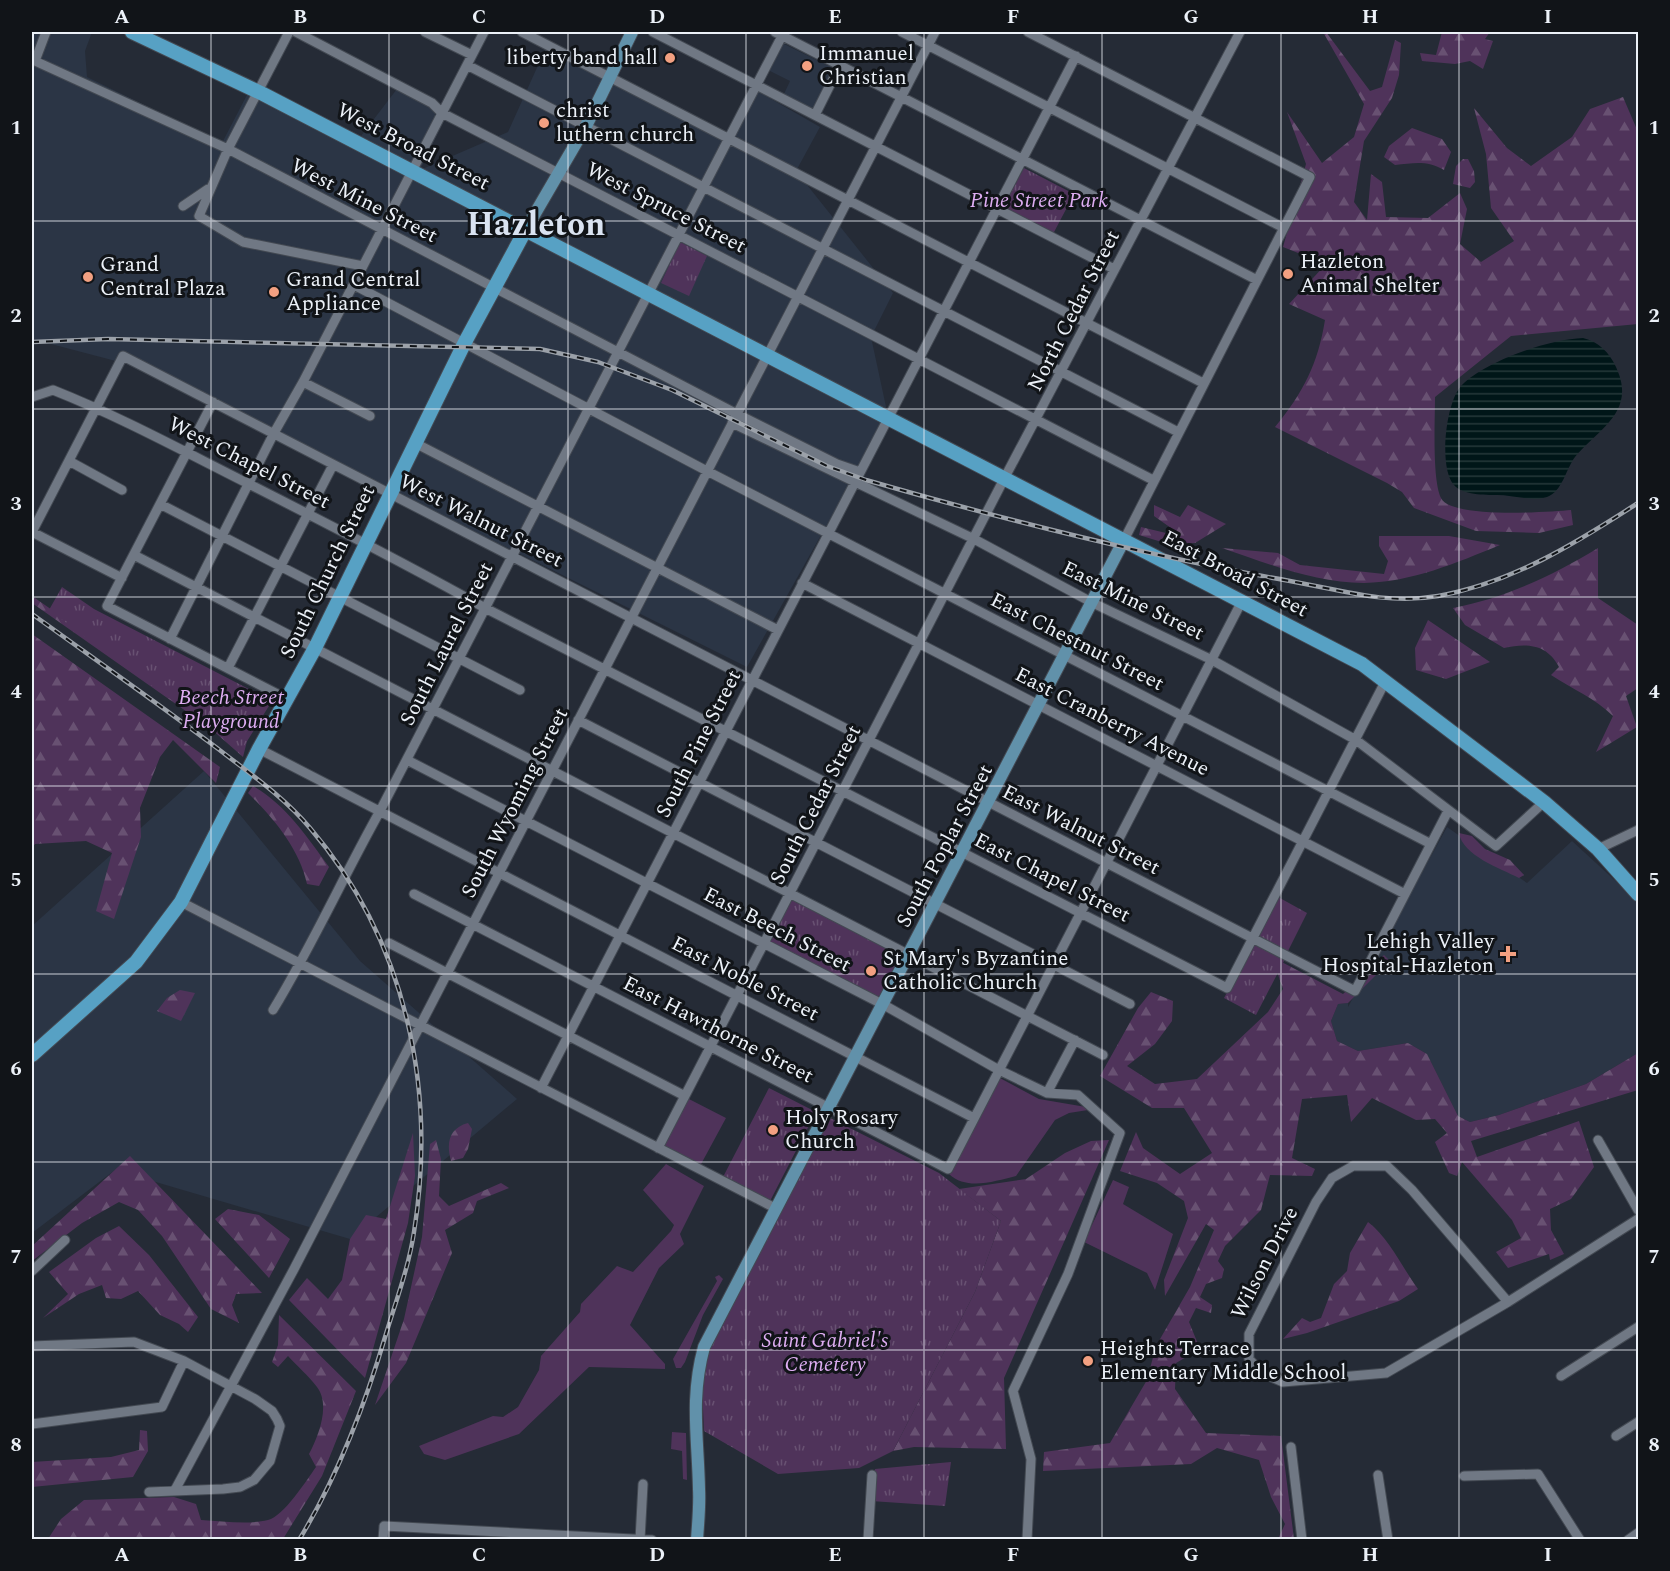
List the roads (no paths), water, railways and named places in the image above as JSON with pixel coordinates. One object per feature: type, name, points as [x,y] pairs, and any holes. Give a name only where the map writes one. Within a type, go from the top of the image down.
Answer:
[{"type":"highway","name":"West Broad Street","points":[[132,32],[257,91],[768,354]]},
{"type":"highway","name":"South Church Street","points":[[32,1055],[136,962],[181,902],[259,749],[315,648],[465,342],[526,229]]},
{"type":"highway","name":"East Broad Street","points":[[768,354],[1362,664],[1544,802],[1636,886]]},
{"type":"main road","points":[[526,229],[586,126],[632,32]]},
{"type":"main road","name":"South Poplar Street","points":[[697,1539],[699,1490],[694,1409],[697,1374],[704,1347],[1066,656],[1124,540]]},
{"type":"street","name":"West Mine Street","points":[[46,32],[35,61],[228,149],[737,414]]},
{"type":"street","points":[[289,32],[228,149],[199,216],[243,242],[363,266]]},
{"type":"street","name":"West Spruce Street","points":[[296,32],[432,103],[442,113],[1153,480]]},
{"type":"street","points":[[425,32],[472,55]]},
{"type":"street","points":[[170,639],[274,433],[354,285],[484,32]]},
{"type":"street","points":[[522,32],[1203,383]]},
{"type":"street","points":[[653,32],[1114,269]]},
{"type":"street","points":[[902,32],[1284,228]]},
{"type":"street","name":"South Wyoming Street","points":[[175,1490],[294,1269],[935,32]]},
{"type":"street","points":[[1028,32],[1310,177],[1124,540]]},
{"type":"street","name":"North Cedar Street","points":[[1004,479],[1240,32]]},
{"type":"street","points":[[781,33],[1257,280]]},
{"type":"street","name":"South Laurel Street","points":[[273,1010],[301,964],[345,874],[407,760],[757,85],[781,33]]},
{"type":"street","name":"South Pine Street","points":[[541,1088],[1076,56]]},
{"type":"street","points":[[467,65],[1178,432]]},
{"type":"street","points":[[815,115],[840,65]]},
{"type":"street","points":[[183,206],[210,188]]},
{"type":"street","name":"East Chestnut Street","points":[[354,285],[828,534],[1431,844]]},
{"type":"street","name":"West Walnut Street","points":[[97,408],[123,356],[631,618]]},
{"type":"street","points":[[303,382],[370,416]]},
{"type":"street","name":"West Chapel Street","points":[[32,397],[53,390],[97,408],[367,543],[486,608],[605,668]]},
{"type":"street","points":[[213,402],[107,606],[287,699]]},
{"type":"street","points":[[97,408],[32,532],[122,578]]},
{"type":"street","points":[[737,414],[837,464],[860,472]]},
{"type":"street","name":"East Mine Street","points":[[732,423],[854,484],[974,539],[1093,603],[1212,660],[1356,740],[1496,846],[1544,802]]},
{"type":"street","points":[[415,443],[778,630]]},
{"type":"street","points":[[69,460],[122,490]]},
{"type":"street","points":[[228,668],[333,465]]},
{"type":"street","name":"South Cedar Street","points":[[658,1148],[1004,479]]},
{"type":"street","points":[[160,504],[520,690]]},
{"type":"street","points":[[134,555],[1103,1055]]},
{"type":"street","name":"East Cranberry Avenue","points":[[802,583],[1405,894]]},
{"type":"street","points":[[975,1118],[1242,601]]},
{"type":"street","name":"East Walnut Street","points":[[631,618],[1355,991],[1405,894]]},
{"type":"street","name":"East Chapel Street","points":[[605,668],[1227,988],[1253,938]]},
{"type":"street","points":[[1253,938],[1386,680]]},
{"type":"street","points":[[578,720],[1130,1004]]},
{"type":"street","name":"East Noble Street","points":[[259,749],[975,1118]]},
{"type":"street","name":"East Beech Street","points":[[407,760],[884,1005],[999,1070],[1047,1093],[1078,1095],[1120,1133],[1068,1274],[1013,1391],[1031,1459],[1027,1539]]},
{"type":"street","points":[[1405,894],[1448,811]]},
{"type":"street","points":[[1598,849],[1638,830]]},
{"type":"street","name":"East Hawthorne Street","points":[[414,894],[948,1169],[975,1118]]},
{"type":"street","points":[[181,902],[777,1209]]},
{"type":"street","points":[[388,944],[685,1096]]},
{"type":"street","points":[[1047,1093],[1075,1040]]},
{"type":"street","points":[[1598,1140],[1638,1210]]},
{"type":"street","name":"Wilson Drive","points":[[1508,1302],[1412,1190],[1387,1166],[1353,1166],[1332,1178],[1316,1202],[1249,1334],[1249,1359],[1262,1373],[1283,1382],[1386,1373],[1508,1302],[1638,1219]]},
{"type":"street","points":[[32,1271],[65,1240]]},
{"type":"street","points":[[1561,1376],[1638,1327]]},
{"type":"street","points":[[32,1346],[134,1342],[184,1361],[255,1399],[272,1411],[277,1419],[280,1426],[270,1461],[254,1480],[240,1486],[148,1492]]},
{"type":"street","points":[[32,1424],[162,1407],[184,1361]]},
{"type":"street","points":[[1616,1436],[1638,1422]]},
{"type":"street","points":[[1291,1447],[1302,1539]]},
{"type":"street","points":[[1464,1476],[1538,1474],[1580,1539]]},
{"type":"street","points":[[868,1539],[872,1475]]},
{"type":"street","points":[[1378,1475],[1388,1539]]},
{"type":"street","points":[[640,1539],[643,1484]]},
{"type":"street","points":[[383,1539],[384,1526],[527,1536],[652,1539]]},
{"type":"street","points":[[1628,1539],[1638,1533]]},
{"type":"railway","points":[[32,342],[108,339],[540,349],[598,362],[672,390],[827,466],[866,480],[1130,549],[1382,598],[1438,596],[1492,582],[1567,547],[1638,503]]},
{"type":"railway","points":[[32,614],[217,748],[266,786],[300,817],[343,872],[370,918],[391,967],[407,1018],[417,1071],[421,1124],[420,1178],[412,1245],[406,1271],[360,1414],[326,1491],[299,1540]]},
{"type":"place","name":"liberty band hall","points":[[670,58]]},
{"type":"place","name":"Immanuel Christian","points":[[807,66]]},
{"type":"place","name":"christ luthern church","points":[[544,123]]},
{"type":"place","name":"Hazleton Animal Shelter","points":[[1288,274]]},
{"type":"place","name":"Grand Central Plaza","points":[[88,277]]},
{"type":"place","name":"Grand Central Appliance","points":[[274,292]]},
{"type":"place","name":"Lehigh Valley Hospital-Hazleton","points":[[1508,954]]},
{"type":"place","name":"St Mary's Byzantine Catholic Church","points":[[871,971]]},
{"type":"place","name":"Holy Rosary Church","points":[[773,1130]]},
{"type":"place","name":"Heights Terrace Elementary Middle School","points":[[1088,1361]]},
{"type":"district","name":"Hazleton","points":[[536,225]]},
{"type":"park label","name":"Pine Street Park","points":[[1039,201]]},
{"type":"park label","name":"Beech Street Playground","points":[[231,710]]},
{"type":"park label","name":"Saint Gabriel's Cemetery","points":[[825,1353]]}]
